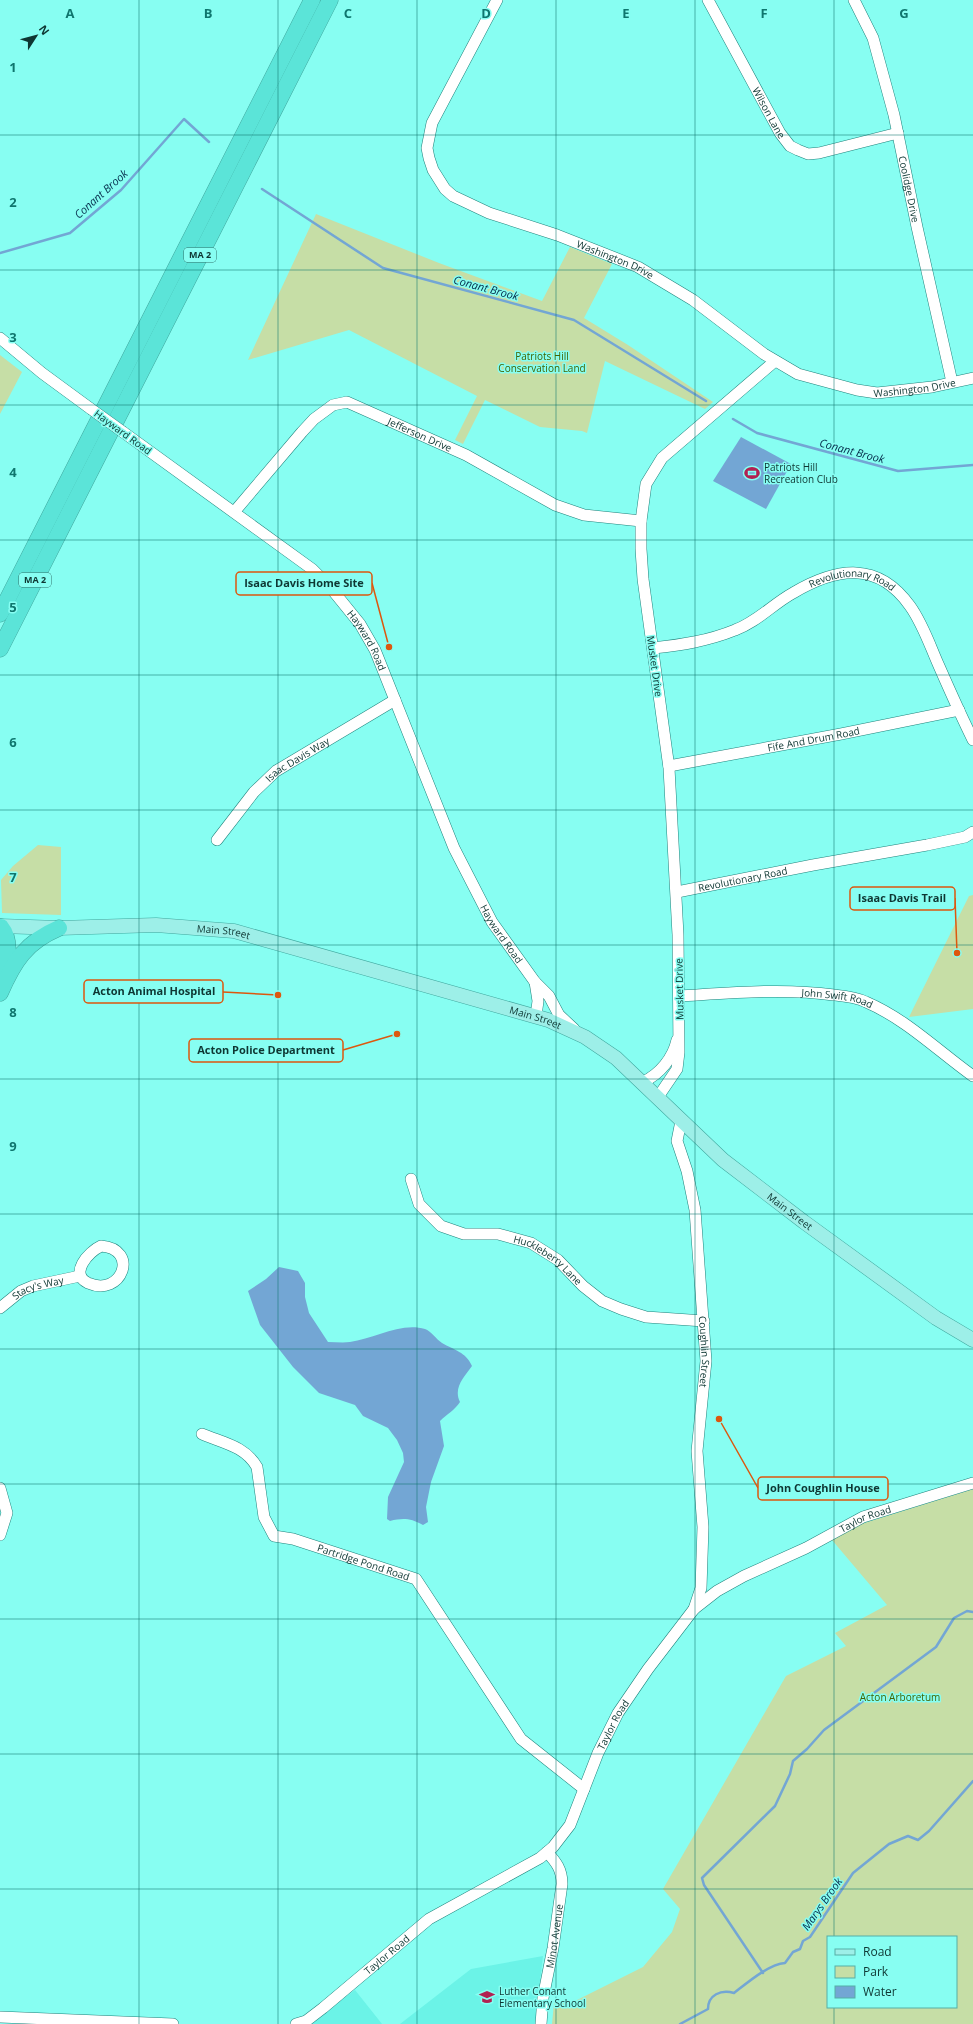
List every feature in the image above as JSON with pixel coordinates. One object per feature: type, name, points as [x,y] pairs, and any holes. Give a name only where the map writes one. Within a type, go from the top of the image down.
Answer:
[{"type":"highway","name":"MA 2","points":[[0,614],[312,0]]},
{"type":"highway","name":"MA 2","points":[[0,649],[330,0]]},
{"type":"highway","points":[[0,927],[7,939],[7,957],[0,992]]},
{"type":"highway","points":[[0,992],[11,970],[24,950],[37,939],[59,928]]},
{"type":"main road","name":"Main Street","points":[[0,927],[59,928],[156,925],[234,931],[542,1018],[585,1037],[616,1058],[644,1082],[681,1121],[723,1160],[804,1222],[936,1318],[973,1340]]},
{"type":"street","name":"Washington Drive","points":[[497,0],[432,123],[427,148],[429,158],[433,170],[445,189],[453,196],[472,206],[557,235],[638,267],[693,300],[764,354],[798,374],[857,390],[877,393],[899,391],[973,378]]},
{"type":"street","name":"Wilson Lane","points":[[708,0],[762,102],[790,146],[808,154],[819,153],[898,133]]},
{"type":"street","name":"Coolidge Drive","points":[[854,0],[876,48],[898,133],[952,382]]},
{"type":"street","name":"Hayward Road","points":[[0,338],[42,373],[312,569],[346,605],[360,624],[374,650],[454,848],[492,922],[535,982],[549,996],[559,1015],[585,1037]]},
{"type":"street","name":"Musket Drive","points":[[658,1097],[676,1069],[679,1052],[680,1027],[676,892],[669,766],[652,648],[641,549],[641,521],[646,484],[662,458],[775,361]]},
{"type":"street","name":"Jefferson Drive","points":[[235,512],[310,423],[333,405],[347,402],[466,455],[555,505],[584,515],[641,521]]},
{"type":"street","name":"Revolutionary Road","points":[[652,648],[688,644],[735,630],[746,625],[793,593],[832,575],[860,572],[886,582],[901,595],[911,607],[927,637],[958,710],[973,740]]},
{"type":"street","name":"Isaac Davis Way","points":[[217,840],[254,792],[276,771],[395,700]]},
{"type":"street","name":"Fife And Drum Road","points":[[669,766],[841,734],[958,710]]},
{"type":"street","name":"Revolutionary Road","points":[[676,892],[812,865],[926,845],[965,837],[973,832]]},
{"type":"street","name":"Hayward Road","points":[[535,982],[542,1018]]},
{"type":"street","name":"John Swift Road","points":[[679,996],[815,992],[855,998],[883,1010],[933,1045],[973,1076]]},
{"type":"street","points":[[542,1018],[552,1016],[552,1003]]},
{"type":"street","name":"Musket Drive","points":[[644,1082],[654,1076],[665,1065],[675,1046],[680,1027]]},
{"type":"street","name":"Coughlin Street","points":[[681,1121],[677,1141],[688,1174],[695,1210],[706,1361],[697,1451],[703,1527],[700,1588],[694,1609]]},
{"type":"street","name":"Huckleberry Lane","points":[[410,1179],[419,1204],[441,1226],[464,1234],[498,1234],[531,1243],[558,1260],[583,1286],[602,1301],[621,1309],[646,1317],[704,1321]]},
{"type":"street","name":"Stacy's Way","points":[[0,1308],[21,1291],[33,1286],[80,1276]]},
{"type":"street","name":"Partridge Pond Road","points":[[202,1434],[235,1446],[246,1452],[253,1460],[257,1467],[264,1517],[274,1536],[293,1539],[416,1579],[521,1739],[584,1789]]},
{"type":"street","name":"Taylor Road","points":[[296,2024],[306,2020],[323,2008],[430,1919],[540,1858],[547,1852],[570,1825],[598,1753],[618,1713],[648,1669],[694,1609],[717,1591],[744,1576],[806,1548],[863,1517],[973,1483]]},
{"type":"street","points":[[0,1488],[7,1513],[0,1535]]},
{"type":"street","name":"Minot Avenue","points":[[541,2024],[543,1998],[553,1948],[562,1884],[562,1874],[558,1865],[547,1852]]},
{"type":"street","points":[[0,2017],[173,2024]]},
{"type":"shaded area","name":"Luther Conant Elementary School","points":[[543,1956],[535,2024],[400,2024],[471,1969]]},
{"type":"shaded area","points":[[355,1990],[382,2024],[308,2024],[336,2004]]},
{"type":"green space","name":"Patriots Hill Conservation Land","points":[[316,214],[439,263],[542,301],[570,247],[612,264],[584,318],[628,345],[713,402],[705,409],[605,361],[587,433],[582,431],[540,427],[485,400],[463,444],[455,440],[477,396],[349,330],[248,360]]},
{"type":"green space","points":[[0,355],[22,372],[0,414]]},
{"type":"green space","points":[[38,845],[61,847],[61,915],[2,913],[1,880],[13,866]]},
{"type":"green space","points":[[973,895],[973,1009],[909,1017],[969,896]]},
{"type":"green space","name":"Acton Arboretum","points":[[973,1489],[973,2024],[552,2024],[554,2003],[575,2001],[643,1967],[672,1932],[680,1909],[663,1889],[786,1676],[846,1646],[835,1633],[887,1605],[832,1540],[861,1524]]},
{"type":"water","name":"Patriots Hill Recreation Club","points":[[741,437],[791,464],[766,509],[713,481]]},
{"type":"water","points":[[279,1267],[298,1271],[305,1283],[305,1297],[309,1313],[328,1342],[350,1342],[397,1329],[416,1327],[427,1330],[442,1343],[463,1354],[472,1366],[460,1383],[458,1397],[460,1402],[440,1421],[444,1446],[431,1482],[426,1507],[428,1522],[423,1525],[410,1520],[399,1519],[390,1521],[387,1519],[388,1497],[404,1462],[403,1453],[397,1440],[388,1428],[363,1416],[355,1405],[319,1393],[293,1367],[260,1325],[248,1291],[266,1279]]},
{"type":"waterway","name":"Conant Brook","points":[[0,253],[70,233],[121,190],[184,119],[209,142]]},
{"type":"waterway","name":"Conant Brook","points":[[262,189],[383,268],[574,320],[706,401]]},
{"type":"waterway","name":"Conant Brook","points":[[733,419],[757,433],[898,471],[973,465]]},
{"type":"waterway","points":[[763,1973],[704,1885],[702,1878],[775,1806],[790,1774],[793,1761],[807,1749],[824,1730],[936,1647],[954,1618],[967,1611],[973,1612]]},
{"type":"waterway","name":"Marys Brook","points":[[680,2024],[708,2009],[710,2000],[716,1994],[724,1992],[734,1993],[765,1970],[785,1963],[793,1952],[800,1949],[803,1941],[810,1937],[853,1873],[889,1844],[908,1836],[918,1840],[929,1831],[973,1781]]},
{"type":"place","name":"Patriots Hill Recreation Club","points":[[752,473]]},
{"type":"place","name":"Isaac Davis Home Site","points":[[389,647]]},
{"type":"place","name":"Isaac Davis Trail","points":[[957,953]]},
{"type":"place","name":"Acton Animal Hospital","points":[[278,995]]},
{"type":"place","name":"Acton Police Department","points":[[397,1034]]},
{"type":"place","name":"John Coughlin House","points":[[719,1419]]},
{"type":"place","name":"Luther Conant Elementary School","points":[[487,1997]]}]
